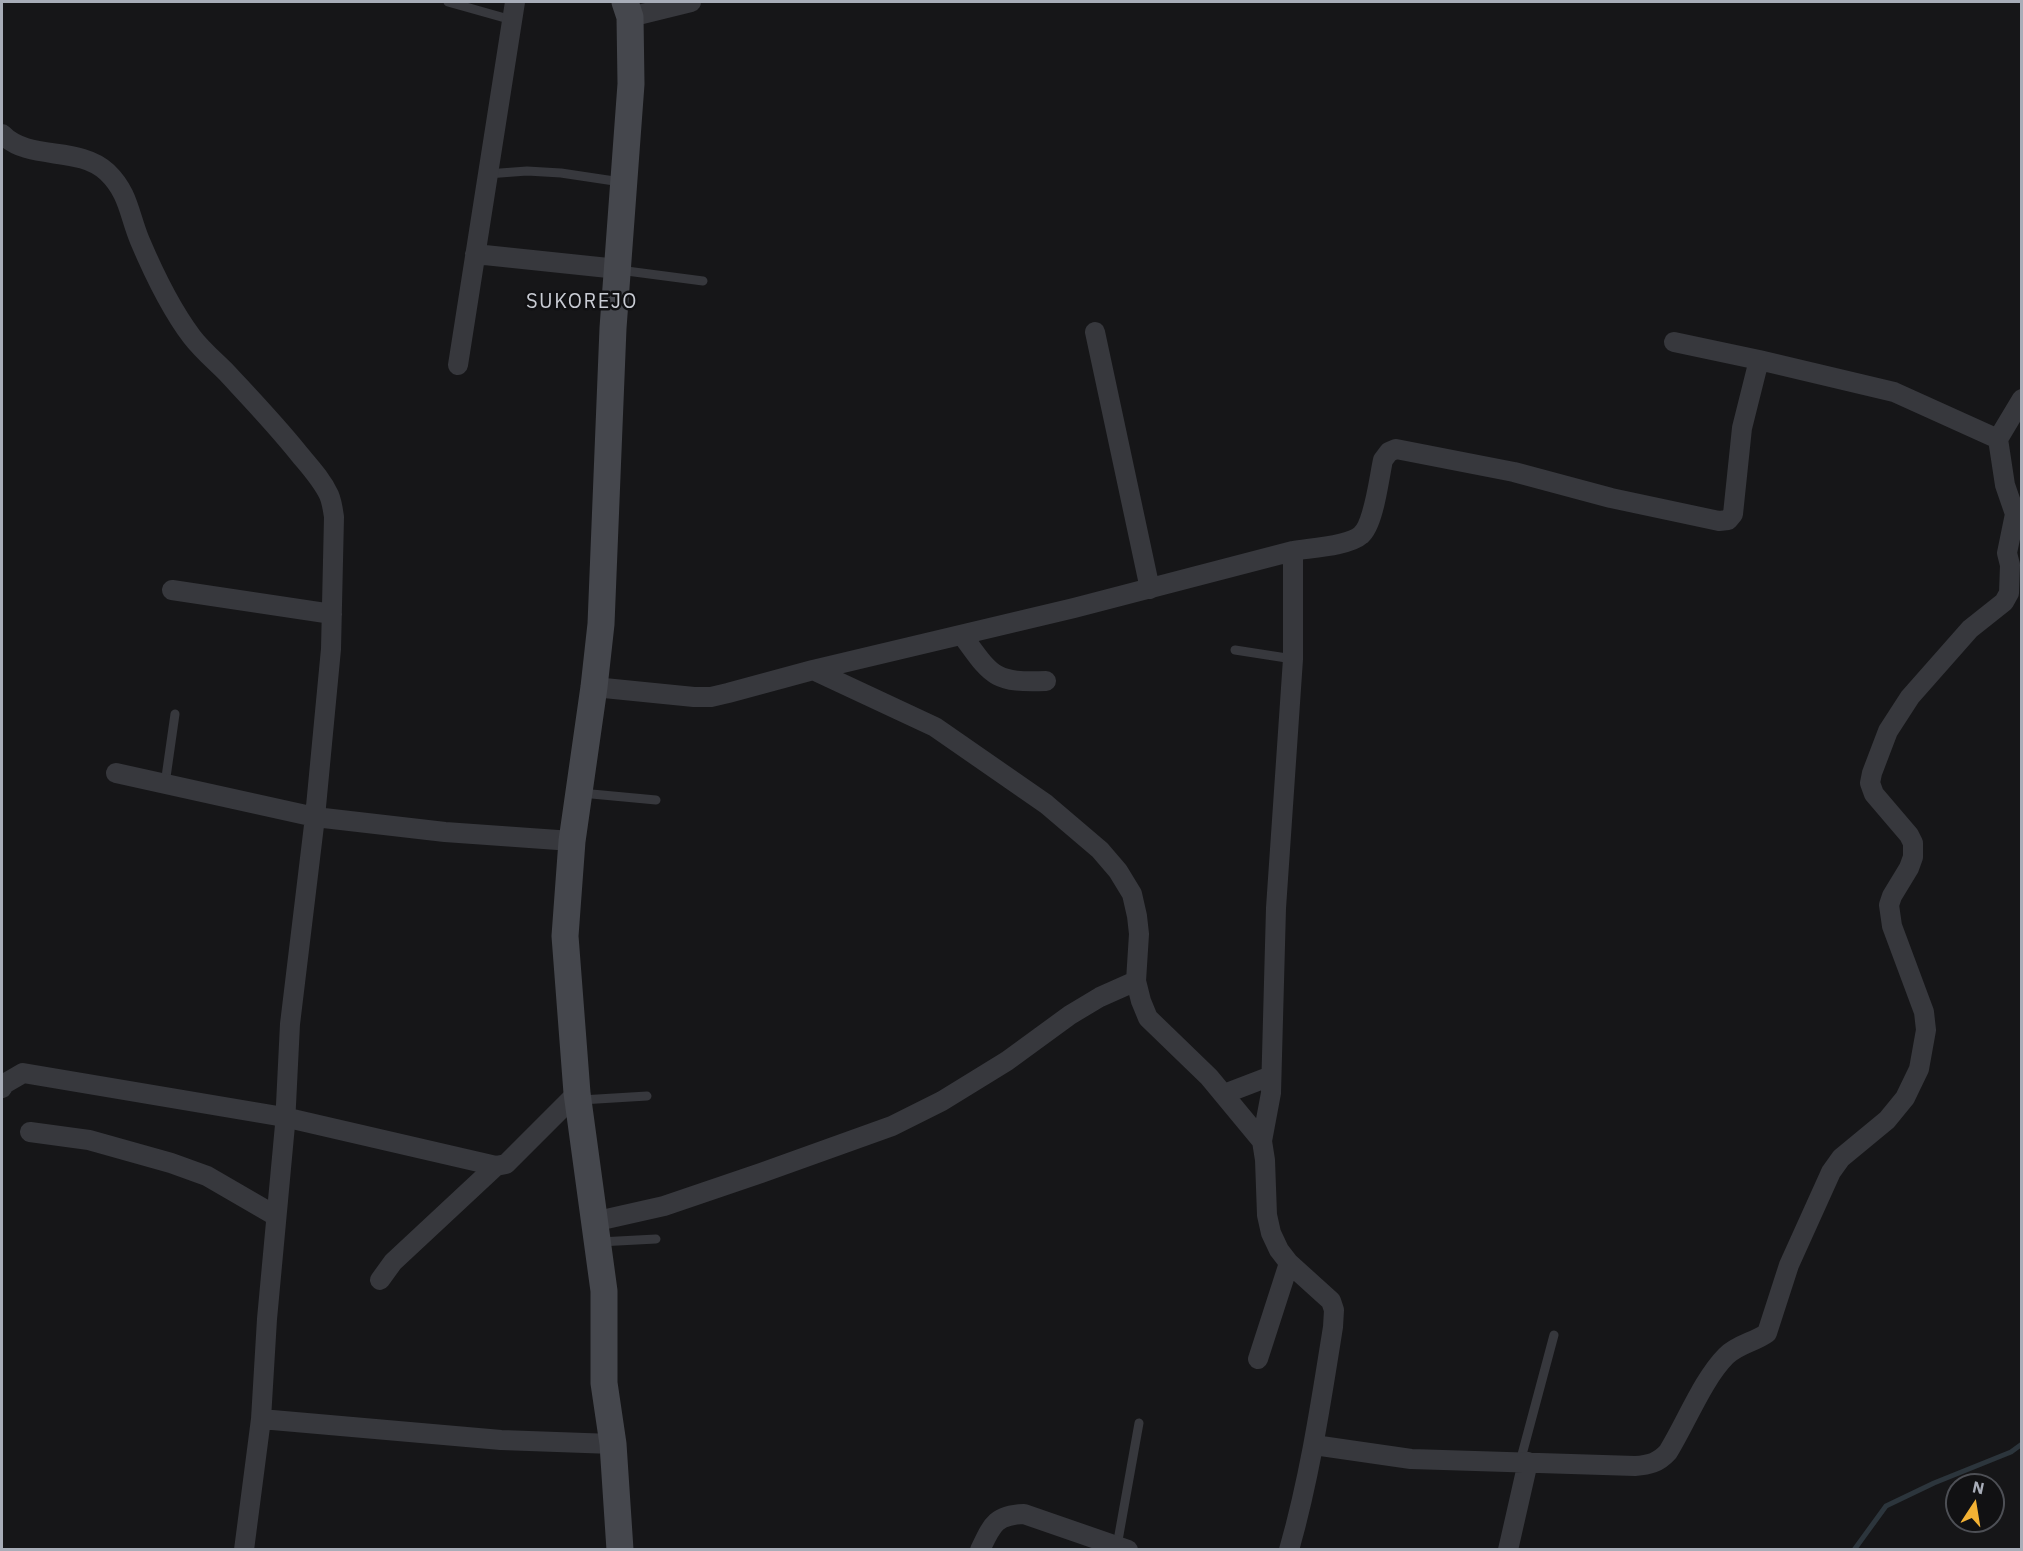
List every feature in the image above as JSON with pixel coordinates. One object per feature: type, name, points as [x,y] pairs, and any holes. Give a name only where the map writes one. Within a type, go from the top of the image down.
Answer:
[{"type":"street","points":[[620,1550],[614,1444],[604,1383],[604,1291],[578,1096],[565,936],[572,841],[594,687],[603,596],[613,328],[631,84],[628,9],[691,2]]},
{"type":"street","points":[[458,366],[513,11]]},
{"type":"street","points":[[2,134],[6,139],[22,147],[91,162],[105,171],[119,186],[129,205],[138,236],[155,277],[192,337],[276,426],[320,478],[331,498],[334,517],[331,650],[315,816],[290,1024],[261,1419],[244,1550]]},
{"type":"street","points":[[475,254],[618,269]]},
{"type":"street","points":[[1095,332],[1150,589]]},
{"type":"street","points":[[1674,342],[1894,392],[1998,439]]},
{"type":"street","points":[[594,687],[711,697],[813,670],[1150,589],[1293,551],[1351,541],[1362,535],[1369,525],[1383,460],[1389,452],[1396,448],[1514,472],[1611,498],[1719,521],[1728,520],[1733,514],[1742,428],[1759,360]]},
{"type":"street","points":[[1314,1445],[1412,1459],[1650,1465],[1661,1460],[1678,1436],[1702,1390],[1720,1363],[1733,1350],[1767,1333],[1790,1265],[1831,1172],[1841,1158],[1887,1120],[1905,1098],[1919,1069],[1926,1030],[1924,1012],[1892,926],[1889,905],[1909,868],[1913,857],[1913,843],[1909,835],[1874,794],[1870,783],[1888,731],[1910,697],[1970,629],[2004,602],[2009,593],[2010,565],[2007,553],[2015,514],[2005,485],[1998,439],[2022,399]]},
{"type":"street","points":[[1289,1550],[1303,1499],[1314,1445],[1334,1328],[1334,1310],[1331,1301],[1288,1263],[1271,1233],[1267,1215],[1262,1141],[1271,1093],[1276,908],[1293,659],[1293,551]]},
{"type":"street","points":[[172,590],[332,614]]},
{"type":"street","points":[[962,635],[986,667],[999,677],[1018,682],[1046,681]]},
{"type":"street","points":[[813,670],[935,727],[1046,804],[1100,850],[1132,894],[1139,934],[1137,981],[1140,1001],[1148,1018],[1224,1094],[1262,1141]]},
{"type":"street","points":[[116,773],[315,816],[445,832],[572,841]]},
{"type":"street","points":[[595,1232],[892,1126],[942,1101],[1007,1061],[1070,1015],[1100,997],[1137,981]]},
{"type":"street","points":[[2,1088],[4,1084],[23,1073],[284,1117],[496,1167]]},
{"type":"street","points":[[1224,1094],[1271,1076]]},
{"type":"street","points":[[381,1280],[393,1262],[496,1167],[506,1164],[578,1096]]},
{"type":"street","points":[[30,1132],[89,1140],[171,1163],[207,1176],[276,1216]]},
{"type":"street","points":[[1258,1359],[1288,1263]]},
{"type":"street","points":[[261,1419],[501,1440],[614,1444]]},
{"type":"street","points":[[1508,1550],[1524,1462]]},
{"type":"street","points":[[980,1550],[992,1526],[1007,1514],[1024,1514],[1122,1548]]},
{"type":"lane","points":[[448,2],[513,11]]},
{"type":"lane","points":[[487,174],[527,171],[561,173],[624,183]]},
{"type":"lane","points":[[618,269],[703,281]]},
{"type":"lane","points":[[1235,650],[1293,659]]},
{"type":"lane","points":[[165,784],[175,714]]},
{"type":"lane","points":[[578,793],[656,800]]},
{"type":"lane","points":[[578,1096],[647,1096]]},
{"type":"lane","points":[[595,1232],[656,1239]]},
{"type":"lane","points":[[1524,1462],[1554,1335]]},
{"type":"lane","points":[[1122,1548],[1139,1423]]},
{"type":"waterway","points":[[1854,1550],[1886,1506],[1934,1483],[2011,1452],[2022,1444]]},
{"type":"district","name":"SUKOREJO","points":[[582,302]]}]
